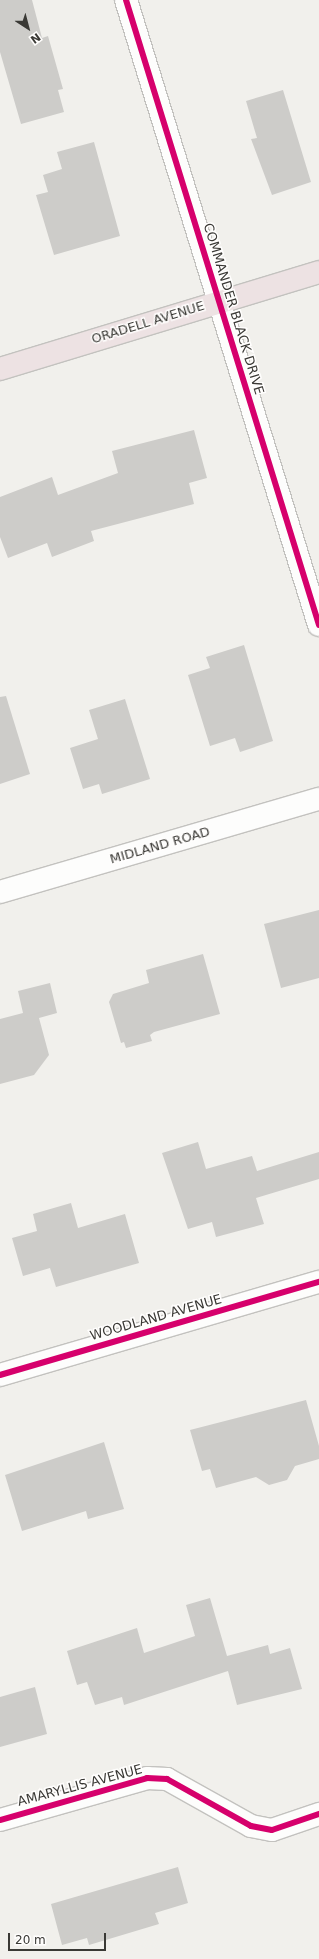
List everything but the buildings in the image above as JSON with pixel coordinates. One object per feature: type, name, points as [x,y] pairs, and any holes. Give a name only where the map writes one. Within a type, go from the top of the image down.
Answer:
[{"type":"main road","name":"ORADELL AVENUE","points":[[0,369],[319,272]]},
{"type":"street","name":"COMMANDER BLACK DRIVE","points":[[126,0],[319,625]]},
{"type":"street","name":"MIDLAND ROAD","points":[[0,892],[319,799]]},
{"type":"street","name":"WOODLAND AVENUE","points":[[0,1375],[319,1282]]},
{"type":"street","name":"AMARYLLIS AVENUE","points":[[0,1820],[147,1778],[167,1779],[251,1826],[272,1830],[319,1814]]},
{"type":"cycle path","points":[[126,0],[319,625]]},
{"type":"cycle path","points":[[0,1375],[319,1282]]},
{"type":"cycle path","points":[[0,1820],[147,1778],[167,1779],[251,1826],[272,1830],[319,1814]]}]
